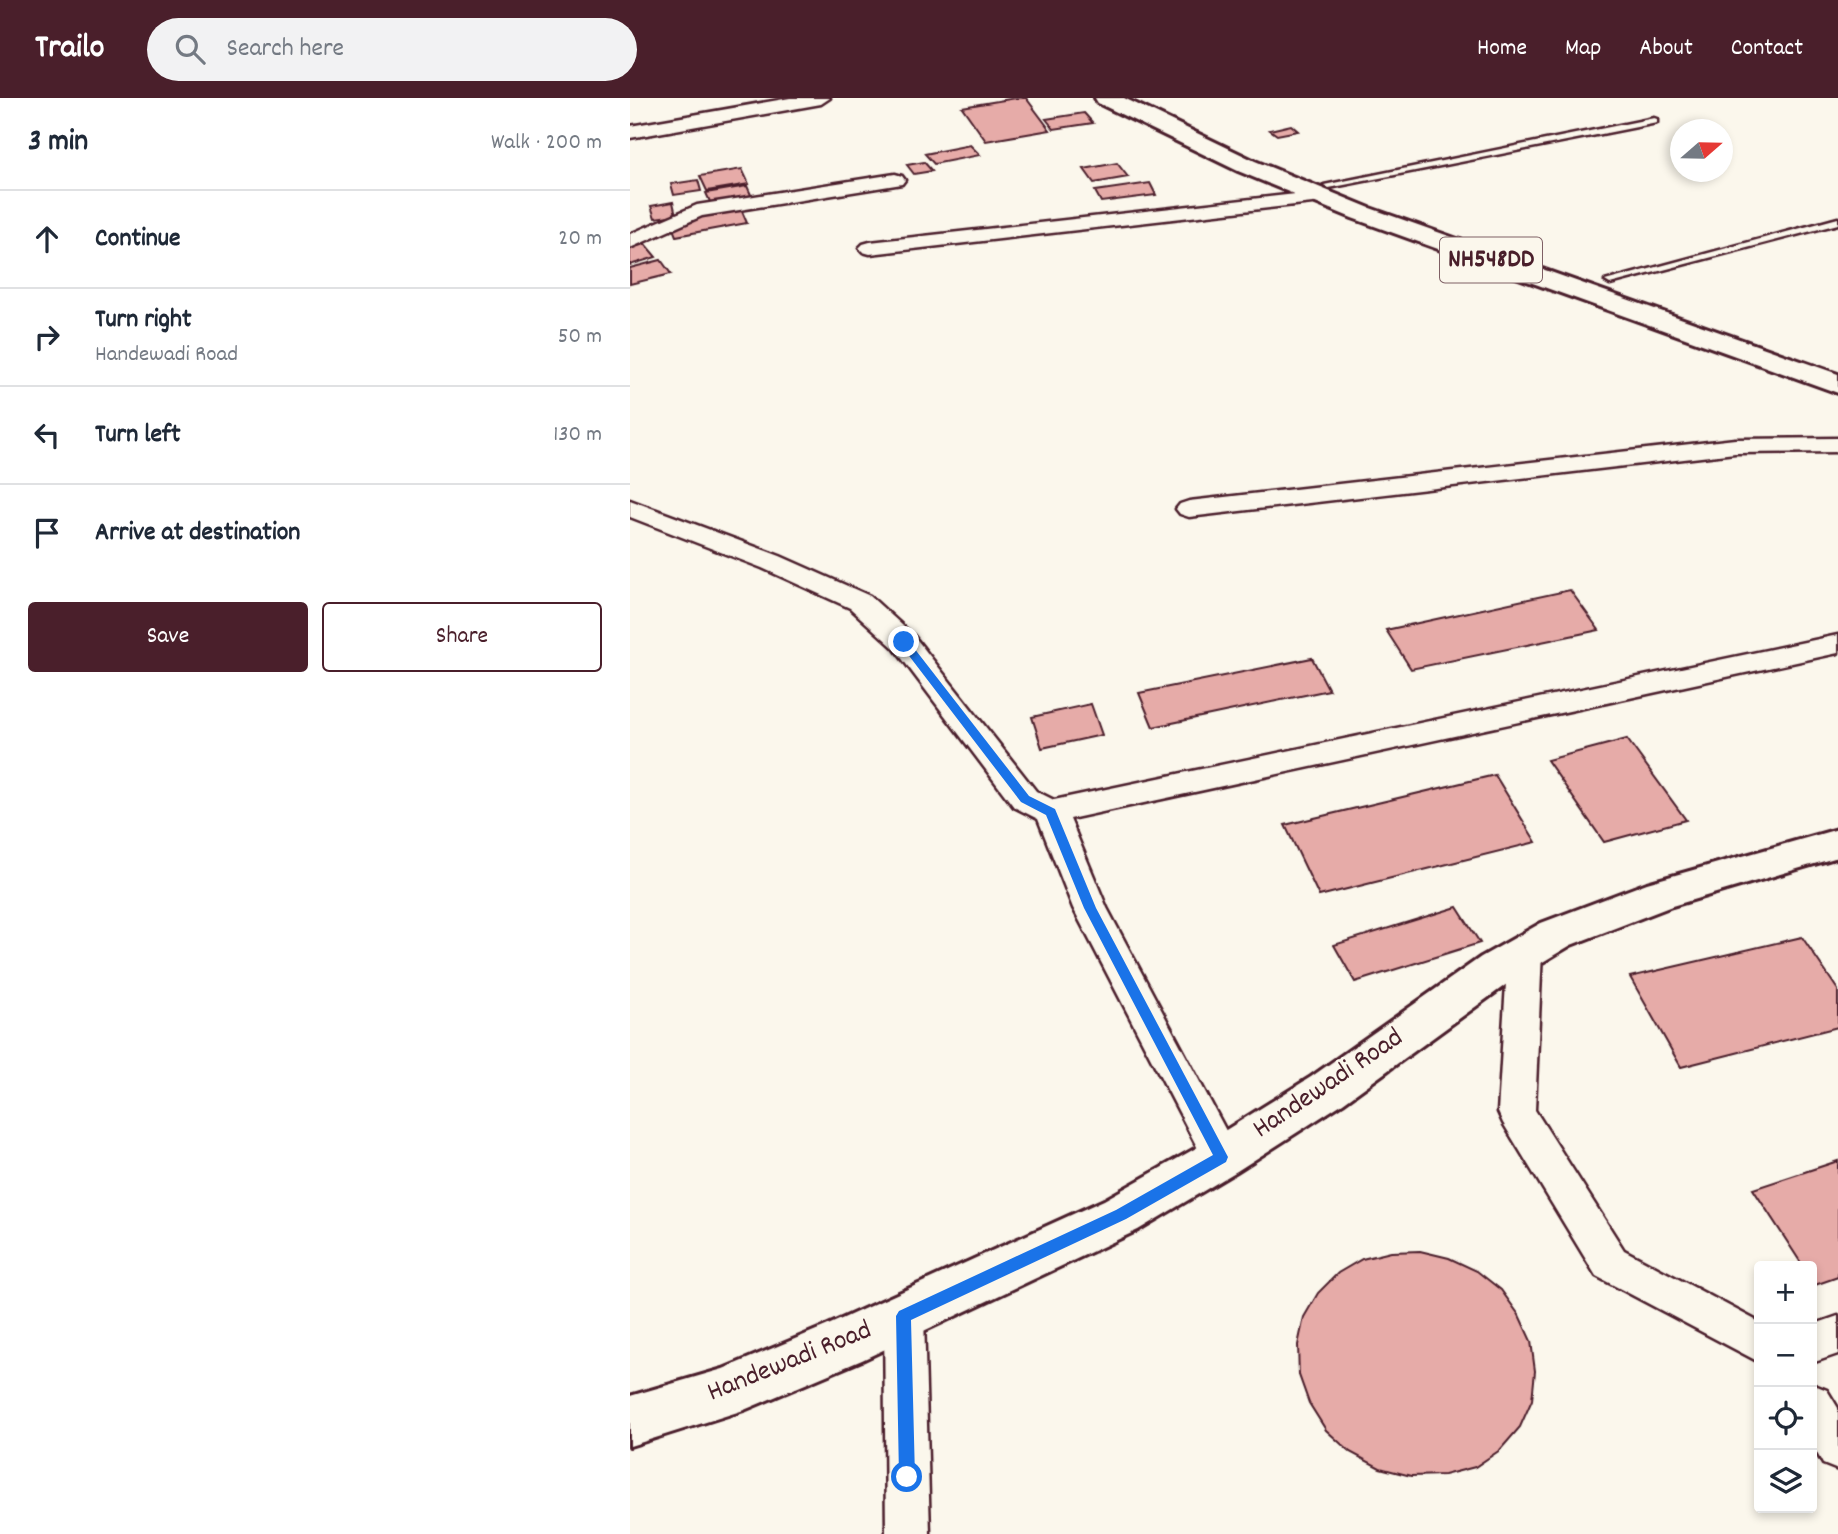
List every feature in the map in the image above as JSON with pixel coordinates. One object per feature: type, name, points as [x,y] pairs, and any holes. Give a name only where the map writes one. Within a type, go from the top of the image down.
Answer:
[{"type":"main road","name":"NH548DD","points":[[1107,98],[1185,138],[1326,191],[1494,261],[1766,356],[1838,384]]},
{"type":"main road","name":"NH548DD","points":[[1141,98],[1326,191],[1610,281],[1838,362]]},
{"type":"main road","name":"Handewadi Road","points":[[630,1421],[726,1393],[904,1316],[1121,1215],[1221,1157],[1327,1090],[1496,969],[1556,934],[1661,894],[1838,843]]},
{"type":"street","points":[[630,132],[821,98]]},
{"type":"street","points":[[630,242],[697,211],[895,180]]},
{"type":"street","points":[[870,248],[1326,191]]},
{"type":"street","points":[[1189,509],[1735,446],[1838,445]]},
{"type":"street","points":[[630,508],[771,562],[860,603],[904,642],[1025,799],[1051,812],[1838,644]]},
{"type":"street","points":[[1051,812],[1090,908],[1221,1157]]},
{"type":"street","points":[[1525,951],[1516,1112],[1611,1264],[1754,1340]]},
{"type":"street","points":[[904,1316],[908,1534]]},
{"type":"street","points":[[1817,1342],[1838,1335]]},
{"type":"street","points":[[1817,1413],[1838,1449]]},
{"type":"lane","points":[[1326,191],[1654,121]]},
{"type":"lane","points":[[1610,281],[1838,221]]},
{"type":"building","points":[[1026,98],[1050,130],[986,141],[962,107]]},
{"type":"building","points":[[1084,113],[1093,123],[1054,129],[1046,119]]},
{"type":"building","points":[[1291,125],[1298,131],[1277,135],[1270,130]]},
{"type":"building","points":[[970,145],[980,155],[934,164],[925,154]]},
{"type":"building","points":[[924,162],[932,171],[914,174],[907,165]]},
{"type":"building","points":[[1117,163],[1128,177],[1094,183],[1084,169]]},
{"type":"building","points":[[742,169],[749,184],[707,191],[700,176]]},
{"type":"building","points":[[698,180],[701,191],[674,195],[671,184]]},
{"type":"building","points":[[1150,183],[1156,195],[1101,202],[1095,191]]},
{"type":"building","points":[[747,186],[752,197],[711,204],[706,193]]},
{"type":"building","points":[[673,202],[676,215],[655,218],[651,206]]},
{"type":"building","points":[[741,209],[747,223],[676,236],[672,226],[690,218]]},
{"type":"building","points":[[645,244],[656,257],[630,265],[630,248]]},
{"type":"building","points":[[661,260],[671,274],[630,284],[630,268]]},
{"type":"building","points":[[1570,590],[1599,630],[1411,669],[1386,630]]},
{"type":"building","points":[[1312,658],[1329,690],[1153,727],[1139,693]]},
{"type":"building","points":[[1091,704],[1102,735],[1042,748],[1032,717]]},
{"type":"building","points":[[1627,739],[1686,820],[1604,842],[1547,760]]},
{"type":"building","points":[[1495,775],[1536,842],[1319,896],[1285,825]]},
{"type":"building","points":[[1457,907],[1480,943],[1355,982],[1334,945]]},
{"type":"building","points":[[1802,937],[1838,990],[1838,1027],[1681,1067],[1630,977]]},
{"type":"building","points":[[1838,1161],[1838,1277],[1817,1284],[1817,1261],[1800,1261],[1753,1189]]},
{"type":"building","points":[[1420,1251],[1449,1258],[1477,1271],[1501,1290],[1519,1315],[1531,1341],[1535,1371],[1532,1400],[1520,1427],[1500,1450],[1475,1467],[1444,1475],[1411,1476],[1380,1468],[1350,1452],[1326,1430],[1309,1403],[1299,1375],[1298,1345],[1304,1317],[1318,1293],[1338,1273],[1362,1259],[1391,1252]]},
{"type":"route","points":[[904,642],[1025,799],[1051,812],[1090,908],[1221,1157],[1121,1215],[904,1316],[907,1477]]}]
